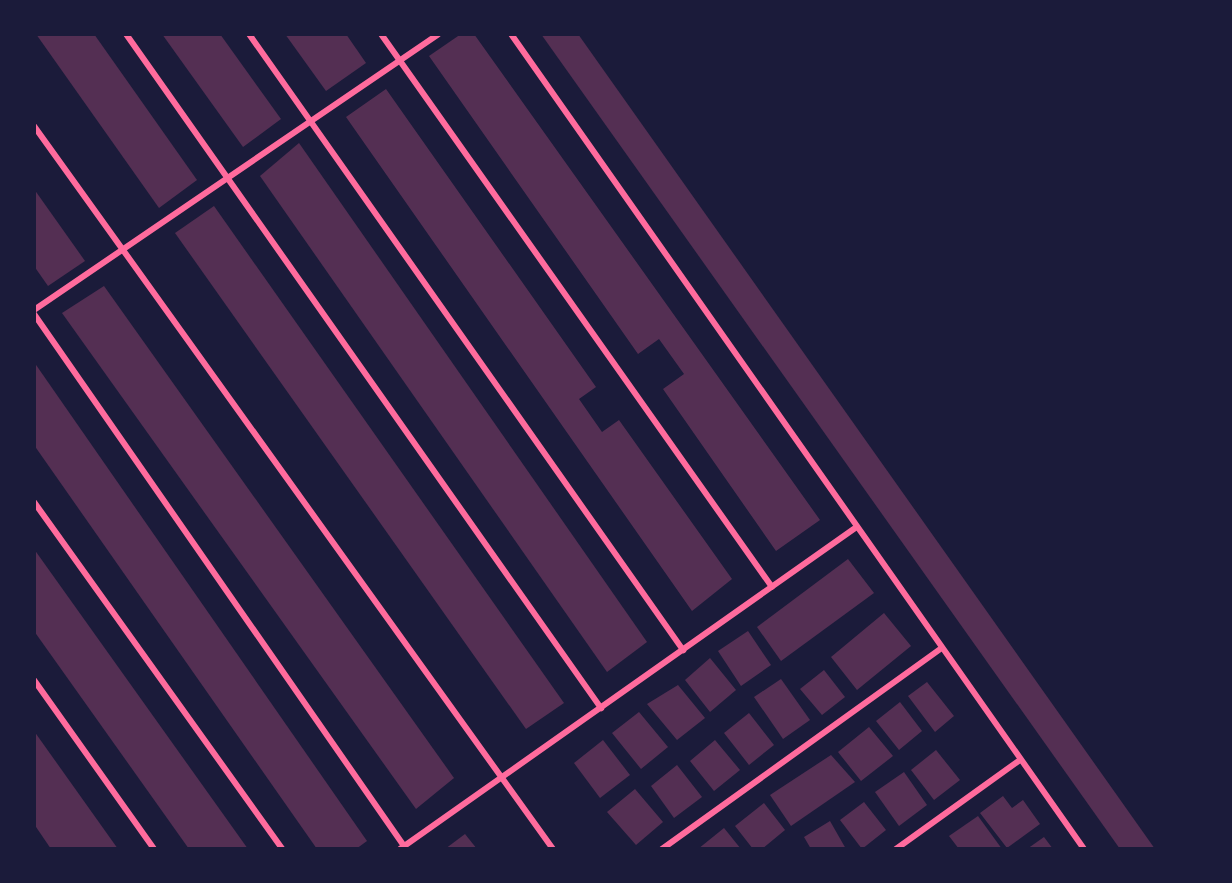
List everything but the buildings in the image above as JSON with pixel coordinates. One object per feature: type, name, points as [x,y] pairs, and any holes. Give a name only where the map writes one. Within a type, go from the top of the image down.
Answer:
[{"type":"lane","points":[[126,34],[601,708]]},
{"type":"lane","points":[[249,34],[683,650]]},
{"type":"lane","points":[[381,34],[772,587]]},
{"type":"lane","points":[[438,34],[121,249],[34,312],[402,847],[855,528]]},
{"type":"lane","points":[[511,34],[940,649],[1084,849]]},
{"type":"lane","points":[[34,126],[500,780],[553,849]]},
{"type":"lane","points":[[34,502],[282,849]]},
{"type":"lane","points":[[662,849],[940,649]]},
{"type":"lane","points":[[34,680],[154,849]]},
{"type":"lane","points":[[896,849],[1020,760]]}]
